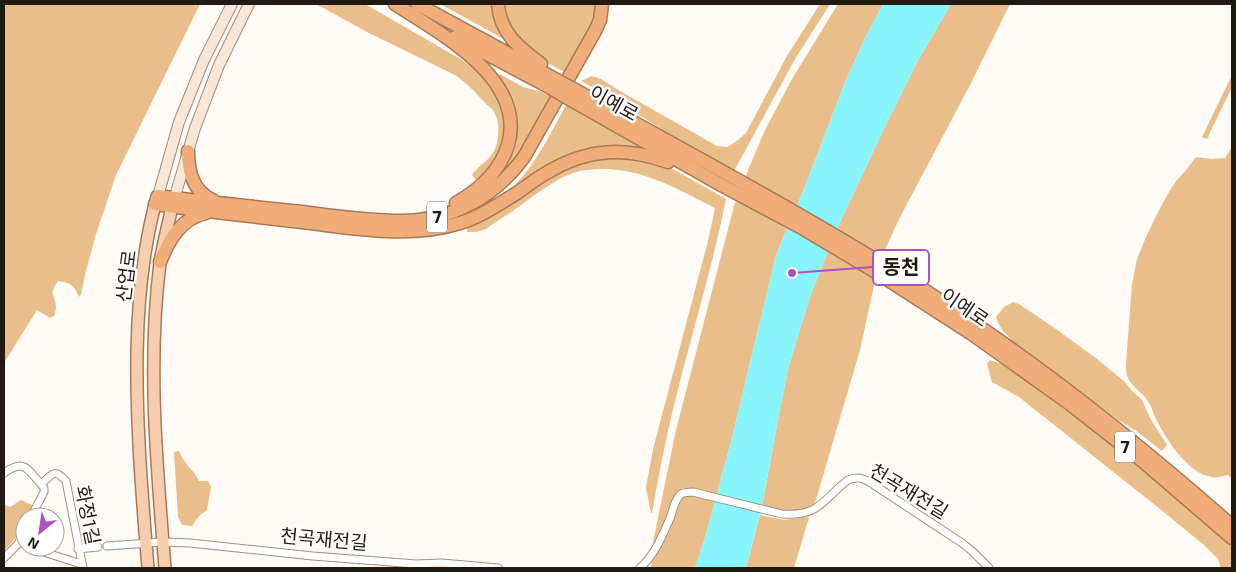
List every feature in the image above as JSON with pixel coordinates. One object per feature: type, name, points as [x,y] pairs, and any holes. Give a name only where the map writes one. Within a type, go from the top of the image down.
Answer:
[{"type":"highway","points":[[394,4],[554,81]]},
{"type":"highway","points":[[394,4],[438,32],[482,66],[502,92],[508,106],[511,121],[510,137],[506,150],[495,170],[480,187],[444,210],[432,215],[401,221]]},
{"type":"highway","points":[[417,4],[554,81]]},
{"type":"highway","points":[[498,4],[501,23],[507,33],[554,81]]},
{"type":"highway","name":"7","points":[[160,262],[167,246],[182,225],[190,219],[216,208],[401,221],[424,220],[441,216],[476,201],[501,183],[524,157],[595,31],[600,20],[602,4]]},
{"type":"highway","points":[[390,230],[442,223],[462,216],[479,207],[506,187],[518,175],[529,161],[601,33],[608,11],[608,4]]},
{"type":"highway","name":"이예로","points":[[554,81],[576,97],[725,181],[1076,396],[1146,451],[1232,526]]},
{"type":"highway","points":[[188,151],[190,175],[200,192],[216,208]]},
{"type":"highway","name":"7","points":[[156,200],[357,228],[413,231],[439,228],[476,217],[508,199],[549,171],[567,162],[600,152],[632,152],[651,156],[725,181]]},
{"type":"highway","name":"이예로","points":[[1014,357],[1139,458],[1232,538]]},
{"type":"main road","name":"산업로","points":[[148,568],[138,436],[137,387],[138,325],[144,259],[156,200],[180,122],[204,60],[232,4]]},
{"type":"main road","name":"산업로","points":[[165,568],[154,387],[155,318],[160,262],[173,202],[195,128],[220,65],[249,4]]},
{"type":"street","points":[[4,473],[17,465],[22,466],[41,484]]},
{"type":"street","name":"화정1길","points":[[36,507],[45,490],[41,484],[53,474],[60,474],[66,481],[82,566]]},
{"type":"street","name":"천곡재전길","points":[[640,568],[652,553],[679,497],[686,492],[693,492],[782,514],[797,514],[817,509],[848,480],[853,478],[864,479],[958,540],[989,568]]},
{"type":"street","name":"천곡재전길","points":[[106,546],[163,542],[230,546],[416,564],[442,563],[498,568]]},
{"type":"street","points":[[78,549],[98,547]]},
{"type":"street","points":[[4,558],[15,551]]},
{"type":"street","points":[[57,557],[82,566]]},
{"type":"shaded area","points":[[4,4],[200,4],[116,175],[96,234],[81,294],[79,297],[72,285],[58,281],[53,292],[56,307],[54,316],[50,318],[37,310],[4,363]]},
{"type":"shaded area","points":[[316,4],[365,4],[462,60],[490,85],[503,107],[506,133],[498,157],[481,178],[476,180],[472,175],[493,153],[497,141],[498,122],[492,109],[455,75],[369,33]]},
{"type":"shaded area","points":[[440,4],[494,4],[504,35],[502,38]]},
{"type":"shaded area","points":[[503,4],[599,4],[597,19],[566,73],[532,52],[510,29]]},
{"type":"shaded area","points":[[820,4],[830,4],[795,59],[734,171],[581,81],[592,76],[601,79],[717,146],[727,147],[746,133],[787,56]]},
{"type":"shaded area","points":[[838,4],[883,4],[845,82],[806,184],[776,255],[731,442],[695,568],[650,568],[679,503],[694,490],[683,488],[679,491],[655,542],[653,542],[676,430],[734,206],[765,130],[792,79]]},
{"type":"shaded area","points":[[951,4],[1010,4],[970,85],[899,219],[884,252],[875,281],[860,350],[815,503],[791,511],[780,511],[762,506],[789,365],[811,294],[841,220],[882,133],[917,62]]},
{"type":"shaded area","points":[[500,74],[523,87],[552,97],[525,147],[496,182],[493,178],[510,149],[498,79]]},
{"type":"shaded area","points":[[1232,75],[1232,87],[1207,139],[1202,137]]},
{"type":"shaded area","points":[[566,105],[641,146],[640,149],[622,146],[512,192],[510,190],[535,160]]},
{"type":"shaded area","points":[[1232,147],[1232,479],[1228,475],[1214,477],[1203,474],[1194,469],[1178,454],[1165,435],[1147,399],[1129,380],[1126,364],[1132,284],[1137,259],[1158,212],[1176,181],[1196,157],[1225,158]]},
{"type":"shaded area","points":[[626,157],[671,168],[726,199],[673,409],[652,513],[646,488],[653,449],[715,208],[673,187],[645,176],[615,170],[590,169],[573,173],[558,180],[486,229],[467,232],[467,229],[497,213],[568,168],[595,158]]},
{"type":"shaded area","points":[[1013,302],[1056,329],[1125,382],[1142,400],[1150,418],[1167,445],[1162,451],[1011,339],[1002,329],[996,317],[1004,307]]},
{"type":"shaded area","points":[[990,360],[1002,364],[1091,429],[1232,546],[1232,568],[1221,568],[1218,559],[1204,545],[1160,509],[1019,397],[992,382],[987,364]]},
{"type":"shaded area","points":[[179,451],[199,481],[208,481],[211,487],[207,510],[199,516],[192,526],[182,525],[178,517],[174,452]]},
{"type":"shaded area","points":[[21,500],[32,505],[32,507],[15,507],[15,538],[4,551],[4,505],[10,507]]},
{"type":"shaded area","points":[[760,515],[784,520],[809,517],[794,568],[746,568]]},
{"type":"water","points":[[883,4],[951,4],[917,62],[882,133],[841,220],[811,294],[789,365],[762,506],[746,568],[695,568],[731,442],[776,255],[806,184],[845,82]]},
{"type":"place","name":"동천","points":[[792,273]]}]
